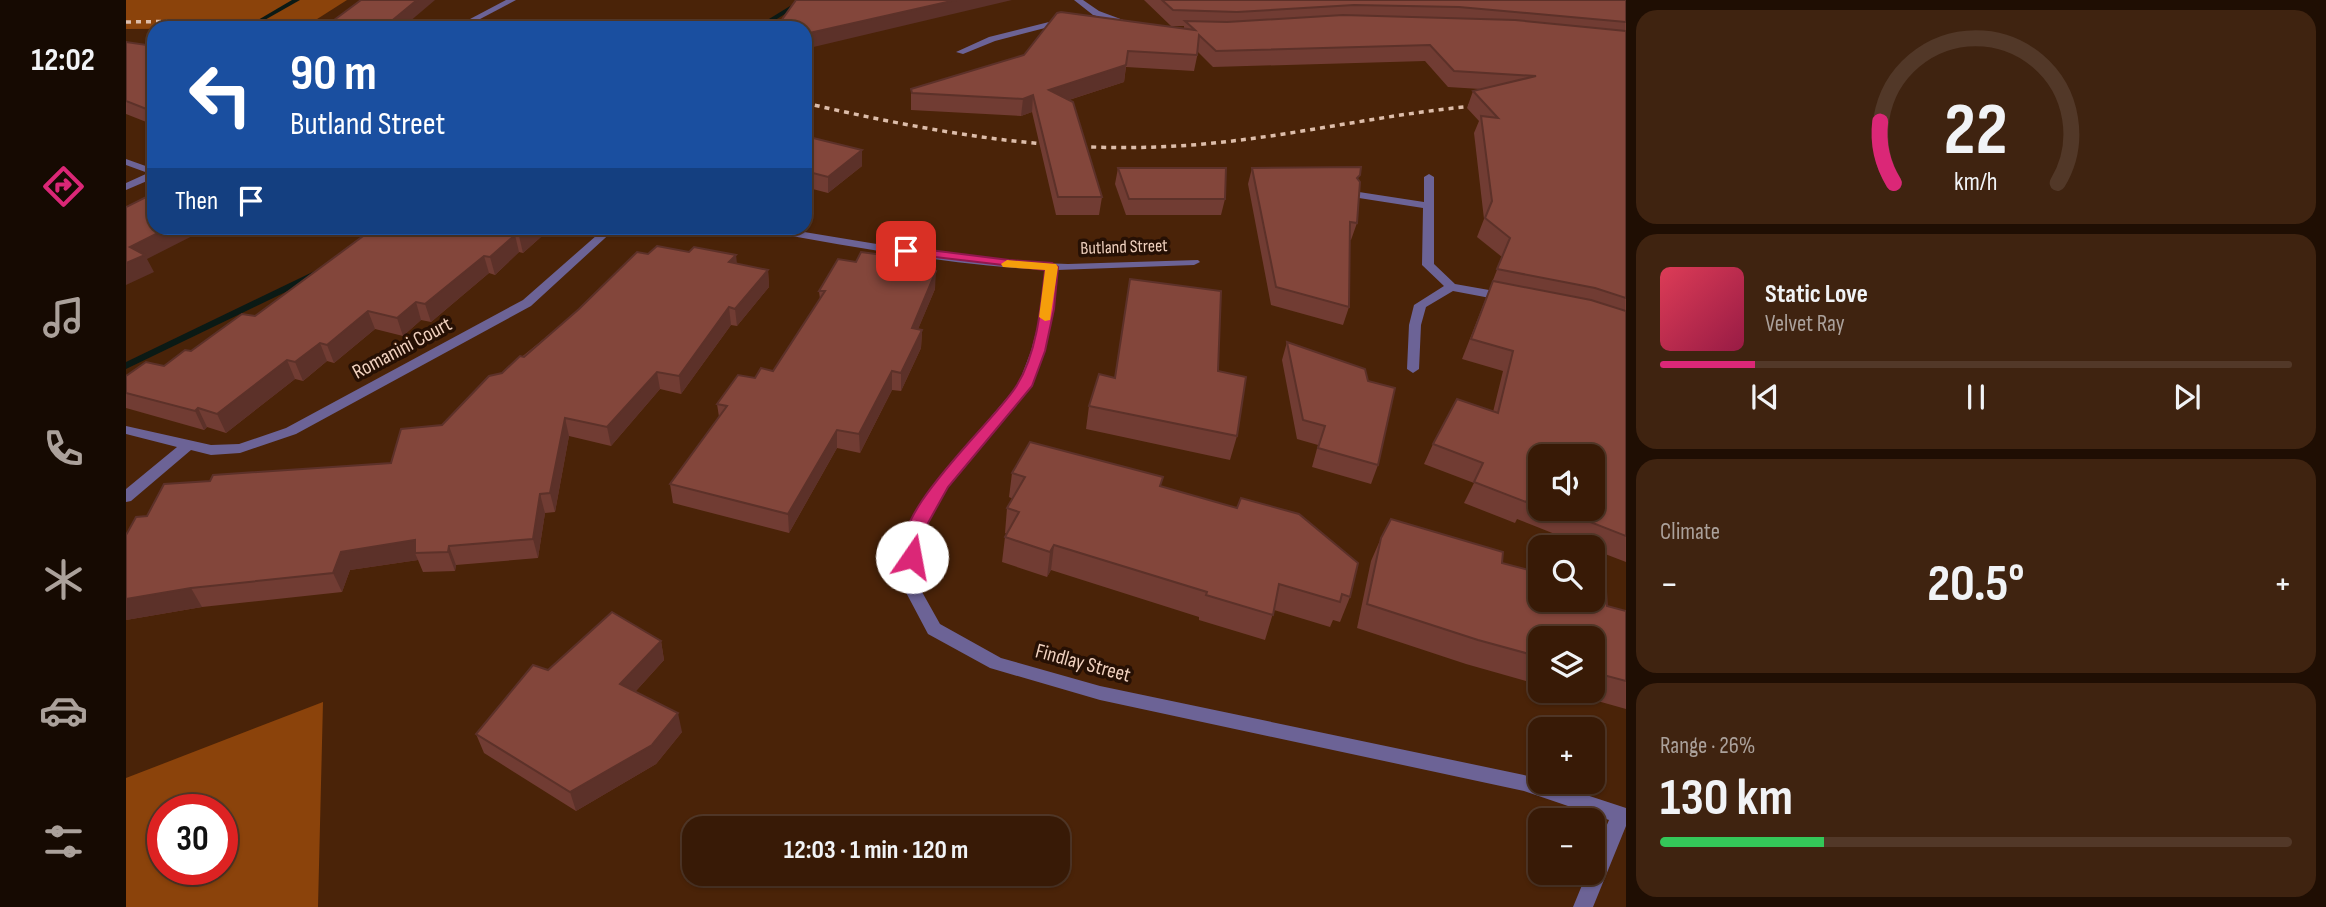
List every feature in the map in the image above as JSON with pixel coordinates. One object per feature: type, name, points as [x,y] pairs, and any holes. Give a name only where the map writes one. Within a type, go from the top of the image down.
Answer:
[{"type":"street","points":[[471,21],[512,0]]},
{"type":"street","points":[[1078,0],[1096,13],[1142,27]]},
{"type":"street","points":[[1083,16],[1096,13]]},
{"type":"street","points":[[960,52],[992,39],[1070,19]]},
{"type":"street","points":[[126,162],[147,170]]},
{"type":"street","points":[[126,187],[147,176]]},
{"type":"street","points":[[1429,177],[1428,265],[1451,287],[1514,298]]},
{"type":"street","points":[[1359,195],[1429,206]]},
{"type":"street","name":"Romanini Court","points":[[126,430],[211,450],[240,448],[273,438],[319,417],[527,303],[603,235]]},
{"type":"street","name":"Butland Street","points":[[808,235],[931,255],[1052,267],[1194,262]]},
{"type":"street","name":"Findlay Street","points":[[1052,267],[1048,309],[1024,386],[941,484],[915,532],[909,583],[934,629],[996,663],[1100,692],[1524,783],[1623,816]]},
{"type":"street","points":[[1413,369],[1415,324],[1420,305],[1451,287]]},
{"type":"street","points":[[126,497],[188,445]]},
{"type":"street","points":[[1583,907],[1623,816]]},
{"type":"shaded area","points":[[126,0],[347,0],[314,21],[147,21],[147,29],[126,29]]},
{"type":"shaded area","points":[[323,702],[318,907],[126,907],[126,778]]},
{"type":"building","points":[[361,0],[417,0],[392,21],[333,21]]},
{"type":"building","points":[[796,0],[956,0],[812,32],[812,21],[781,21]]},
{"type":"building","points":[[1162,0],[1626,0],[1626,22],[1459,7],[1354,5],[1237,12],[1173,10]]},
{"type":"building","points":[[1057,13],[1195,30],[1185,21],[1227,22],[1343,15],[1515,20],[1626,31],[1626,298],[1595,288],[1497,269],[1510,238],[1485,218],[1492,201],[1481,116],[1498,118],[1473,91],[1536,76],[1454,71],[1430,45],[1216,51],[1199,35],[1197,55],[1128,51],[1126,65],[1049,90],[1073,102],[1102,197],[1058,197],[1033,95],[1023,99],[912,93],[911,89],[1024,55]]},
{"type":"building","points":[[126,42],[147,45],[147,109],[126,101]]},
{"type":"building","points":[[812,138],[862,150],[828,177],[812,173]]},
{"type":"building","points":[[1361,167],[1357,178],[1360,182],[1357,223],[1350,222],[1349,307],[1276,287],[1252,168]]},
{"type":"building","points":[[1118,168],[1226,168],[1225,199],[1129,199]]},
{"type":"building","points":[[147,196],[147,235],[154,235],[130,247],[145,255],[126,263],[126,207]]},
{"type":"building","points":[[365,235],[515,235],[490,257],[484,256],[425,304],[416,302],[397,318],[368,311],[327,345],[320,343],[295,362],[287,360],[217,414],[126,393],[126,376],[146,362],[164,366],[185,350],[191,351],[242,314],[255,316]]},
{"type":"building","points":[[657,246],[689,252],[694,247],[736,255],[729,262],[768,270],[735,309],[729,307],[679,376],[657,372],[607,427],[565,418],[550,493],[540,494],[533,539],[449,546],[448,552],[415,553],[415,540],[341,552],[333,573],[191,588],[126,599],[126,535],[136,517],[147,516],[164,484],[210,481],[213,475],[391,463],[401,429],[442,425],[489,376],[502,373],[520,356],[524,357],[579,309],[637,252],[648,254]]},
{"type":"building","points":[[861,252],[920,260],[916,269],[936,271],[912,328],[922,330],[901,373],[892,371],[859,434],[837,430],[788,514],[670,484],[727,406],[717,404],[738,375],[755,378],[761,368],[773,371],[825,291],[819,291],[838,259],[856,262]]},
{"type":"building","points":[[1130,279],[1221,291],[1218,371],[1246,377],[1237,436],[1089,406],[1099,374],[1115,378]]},
{"type":"building","points":[[1493,281],[1591,300],[1626,311],[1626,536],[1588,521],[1605,521],[1605,444],[1528,444],[1526,502],[1474,482],[1483,463],[1433,444],[1457,399],[1498,413],[1513,351],[1471,339]]},
{"type":"building","points":[[1287,342],[1365,369],[1368,381],[1395,388],[1378,465],[1318,448],[1325,426],[1303,420]]},
{"type":"building","points":[[1030,442],[1163,477],[1160,486],[1237,508],[1241,498],[1299,514],[1358,563],[1350,597],[1342,594],[1340,602],[1279,584],[1273,615],[1054,545],[1050,552],[1005,537],[1019,512],[1007,508],[1025,477],[1012,473]]},
{"type":"building","points":[[1391,519],[1503,552],[1502,563],[1528,570],[1528,612],[1605,612],[1606,591],[1607,606],[1626,611],[1626,681],[1605,675],[1605,626],[1528,626],[1528,654],[1367,604],[1381,538]]},
{"type":"building","points":[[612,612],[661,641],[620,684],[678,713],[652,745],[570,792],[476,734],[533,665],[548,670]]},
{"type":"waterway","points":[[261,20],[297,0]]},
{"type":"waterway","points":[[769,21],[805,0]]},
{"type":"waterway","points":[[126,366],[321,271]]},
{"type":"railway","points":[[126,22],[147,22]]},
{"type":"railway","points":[[812,105],[897,123],[990,138],[1083,147],[1130,148],[1216,143],[1486,105]]},
{"type":"slow traffic","points":[[1007,264],[1052,267],[1045,317]]},
{"type":"route","points":[[906,251],[1052,267],[1048,309],[1024,386],[994,425],[941,484],[915,532],[912,557]]}]
